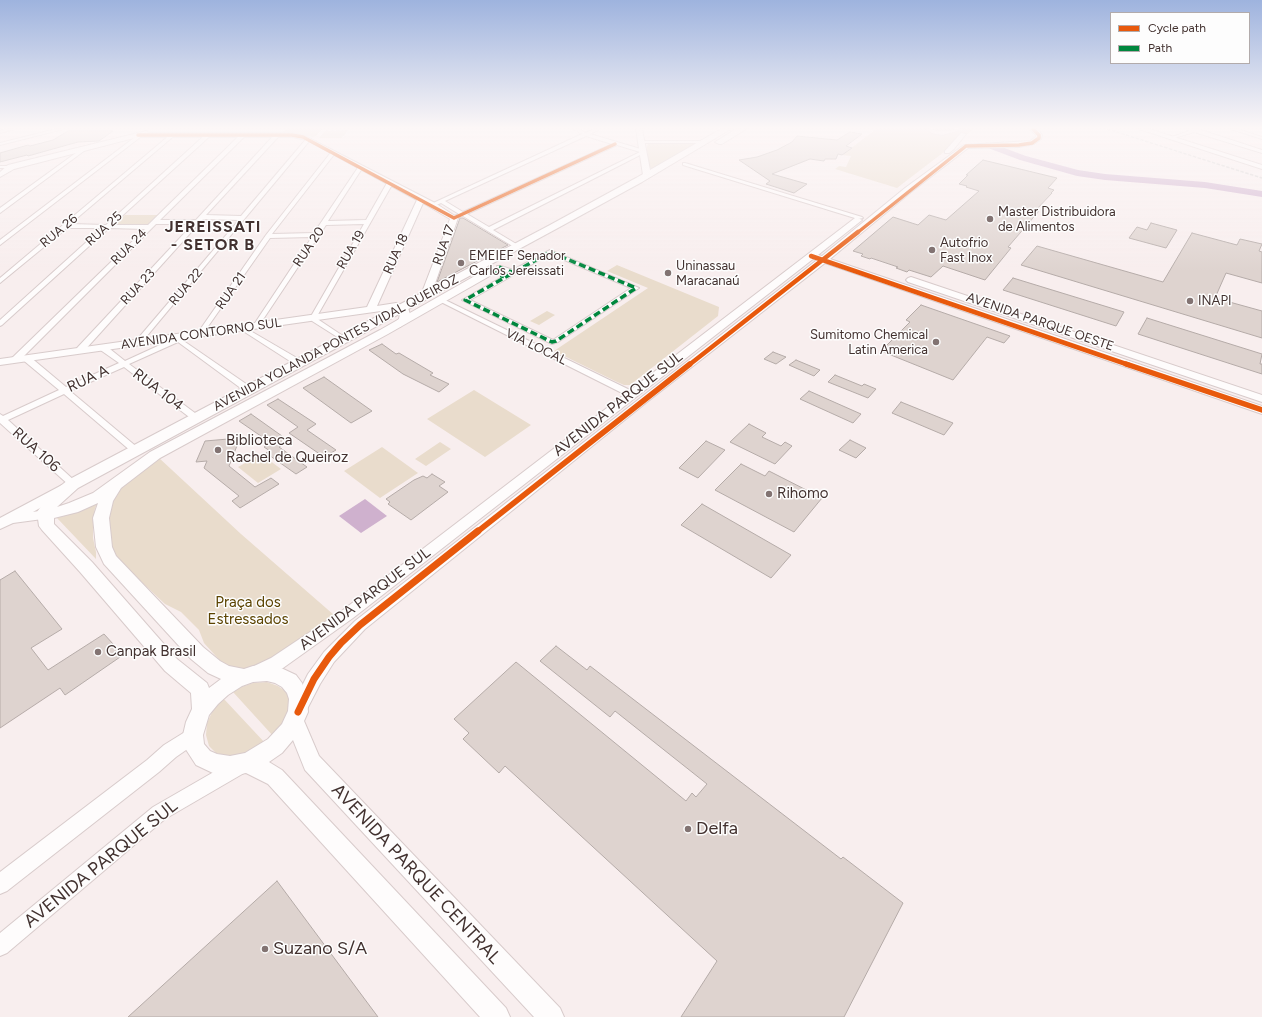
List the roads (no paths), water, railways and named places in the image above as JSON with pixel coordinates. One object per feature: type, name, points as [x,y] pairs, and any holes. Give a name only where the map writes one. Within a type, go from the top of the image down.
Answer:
[{"type":"main road","name":"AVENIDA YOLANDA PONTES VIDAL QUEIROZ","points":[[117,484],[155,455],[441,300],[498,272],[645,176]]},
{"type":"main road","name":"AVENIDA YOLANDA PONTES VIDAL QUEIROZ","points":[[69,486],[516,246],[660,176]]},
{"type":"main road","points":[[355,333],[366,335],[384,332]]},
{"type":"main road","points":[[91,474],[114,471],[119,474],[117,484],[106,501],[101,518],[104,547],[110,560],[197,653],[214,667],[226,673],[248,676]]},
{"type":"main road","points":[[44,515],[62,512],[85,504],[117,484]]},
{"type":"main road","points":[[69,486],[49,505],[44,515],[47,526],[86,567],[171,665],[200,689],[202,709]]},
{"type":"main road","points":[[267,673],[279,676],[288,681],[295,689],[298,700],[296,717],[283,739],[261,756],[246,762],[230,766],[215,764],[203,758],[195,748],[193,735],[196,722],[202,709],[221,689],[248,676],[267,673]]},
{"type":"main road","name":"AVENIDA PARQUE CENTRAL","points":[[296,717],[312,763],[551,1017]]},
{"type":"main road","points":[[246,762],[275,777],[496,1017]]},
{"type":"street","points":[[0,211],[47,176]]},
{"type":"street","points":[[0,243],[3,239],[85,176]]},
{"type":"street","name":"RUA 26","points":[[0,280],[123,176]]},
{"type":"street","name":"RUA 25","points":[[0,324],[162,176]]},
{"type":"street","name":"RUA 24","points":[[15,360],[201,176]]},
{"type":"street","name":"RUA 23","points":[[80,350],[238,176]]},
{"type":"street","name":"RUA 22","points":[[139,342],[278,176]]},
{"type":"street","name":"RUA 21","points":[[200,334],[268,236],[315,176]]},
{"type":"street","name":"RUA 20","points":[[256,326],[318,235],[355,176]]},
{"type":"street","points":[[377,176],[454,218],[545,176]]},
{"type":"street","points":[[432,205],[495,176]]},
{"type":"street","points":[[490,230],[594,176]]},
{"type":"street","points":[[733,176],[860,218]]},
{"type":"street","name":"AVENIDA PARQUE SUL","points":[[296,717],[314,679],[329,657],[360,625],[643,400],[821,254],[860,218],[915,176]]},
{"type":"street","name":"AVENIDA PARQUE SUL","points":[[248,676],[277,663],[348,614],[631,394],[924,176]]},
{"type":"street","name":"RUA 19","points":[[313,318],[390,183]]},
{"type":"street","name":"RUA 18","points":[[371,309],[421,199]]},
{"type":"street","points":[[441,201],[516,246]]},
{"type":"street","points":[[202,217],[243,218]]},
{"type":"street","name":"RUA 17","points":[[426,295],[454,218]]},
{"type":"street","points":[[154,222],[197,222]]},
{"type":"street","points":[[325,223],[368,222]]},
{"type":"street","points":[[64,226],[149,227]]},
{"type":"street","points":[[268,236],[318,235]]},
{"type":"street","points":[[548,253],[552,253],[636,288],[556,341],[552,342],[465,300],[498,272],[512,272],[548,253]]},
{"type":"street","name":"AVENIDA PARQUE OESTE","points":[[821,254],[1262,398]]},
{"type":"street","name":"AVENIDA PARQUE OESTE","points":[[821,254],[1262,410]]},
{"type":"street","points":[[498,272],[512,272]]},
{"type":"street","name":"VIA LOCAL","points":[[441,300],[631,394]]},
{"type":"street","name":"AVENIDA CONTORNO SUL","points":[[0,362],[371,309],[396,306],[401,308]]},
{"type":"street","points":[[397,325],[404,317],[405,310],[401,308]]},
{"type":"street","points":[[313,318],[344,339]]},
{"type":"street","points":[[242,328],[299,363]]},
{"type":"street","points":[[176,338],[249,390]]},
{"type":"street","name":"RUA A","points":[[1,419],[176,338]]},
{"type":"street","name":"RUA 104","points":[[102,347],[196,418]]},
{"type":"street","points":[[26,358],[135,450]]},
{"type":"street","name":"RUA 106","points":[[1,419],[69,486]]},
{"type":"street","points":[[1,521],[69,486]]},
{"type":"street","points":[[1,521],[44,515]]},
{"type":"street","points":[[0,884],[153,766],[170,751],[193,735]]},
{"type":"street","name":"AVENIDA PARQUE SUL","points":[[0,946],[159,813],[246,762]]},
{"type":"waterway","points":[[1101,176],[1205,185],[1262,194]]},
{"type":"railway","points":[[1257,176],[1262,178]]},
{"type":"place","name":"Master Distribuidora de Alimentos","points":[[990,219]]},
{"type":"place","name":"Autofrio Fast Inox","points":[[932,250]]},
{"type":"place","name":"EMEIEF Senador Carlos Jereissati","points":[[461,263]]},
{"type":"place","name":"Uninassau Maracanaú","points":[[668,273]]},
{"type":"place","name":"INAPI","points":[[1190,301]]},
{"type":"place","name":"Sumitomo Chemical Latin America","points":[[936,342]]},
{"type":"place","name":"Biblioteca Rachel de Queiroz","points":[[218,450]]},
{"type":"place","name":"Rihomo","points":[[769,494]]},
{"type":"place","name":"Canpak Brasil","points":[[98,652]]},
{"type":"place","name":"Delfa","points":[[688,829]]},
{"type":"place","name":"Suzano S/A","points":[[265,949]]},
{"type":"district","name":"JEREISSATI - SETOR B","points":[[213,236]]},
{"type":"park label","name":"Praça dos Estressados","points":[[248,612]]}]
